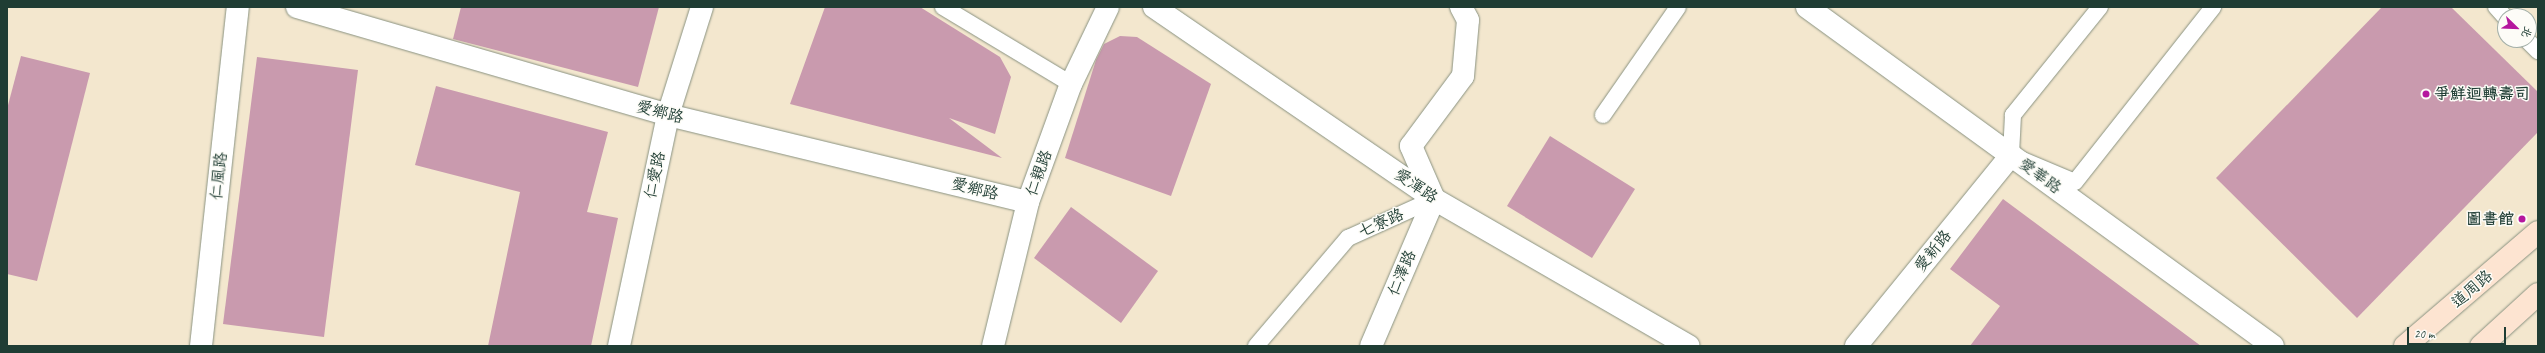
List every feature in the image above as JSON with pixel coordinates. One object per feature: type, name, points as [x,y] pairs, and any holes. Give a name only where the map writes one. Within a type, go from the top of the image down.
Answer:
[{"type":"main road","name":"道周路","points":[[2405,346],[2538,232]]},
{"type":"main road","points":[[2481,346],[2538,294]]},
{"type":"street","name":"仁風路","points":[[201,346],[238,7]]},
{"type":"street","name":"愛鄉路","points":[[296,7],[668,115],[1028,202]]},
{"type":"street","name":"仁愛路","points":[[619,346],[668,115],[702,7]]},
{"type":"street","name":"仁親路","points":[[993,346],[1028,202],[1071,84],[1108,7]]},
{"type":"street","name":"愛渾路","points":[[1154,7],[1434,199],[1689,346]]},
{"type":"street","points":[[1434,199],[1411,146],[1463,76],[1468,20],[1461,7]]},
{"type":"street","name":"愛華路","points":[[1807,7],[2272,346]]},
{"type":"street","name":"愛新路","points":[[1856,346],[2011,155]]},
{"type":"street","name":"仁澤路","points":[[1371,346],[1434,199]]},
{"type":"lane","points":[[943,7],[1071,84]]},
{"type":"lane","points":[[1603,115],[1678,7]]},
{"type":"lane","points":[[2100,7],[2014,115],[2011,155],[2075,182],[2213,7]]},
{"type":"lane","name":"七寮路","points":[[1256,346],[1348,238],[1434,199]]},
{"type":"building","points":[[461,7],[659,7],[638,87],[453,39]]},
{"type":"building","points":[[825,7],[920,7],[1000,57],[1011,77],[995,134],[949,118],[1002,158],[790,104]]},
{"type":"building","points":[[2382,7],[2451,7],[2538,92],[2538,132],[2357,318],[2216,178]]},
{"type":"building","points":[[1120,36],[1137,37],[1211,84],[1171,196],[1065,158],[1096,60],[1104,44]]},
{"type":"building","points":[[21,56],[90,73],[37,281],[7,274],[7,109]]},
{"type":"building","points":[[257,57],[358,70],[324,337],[223,324]]},
{"type":"building","points":[[436,86],[608,132],[587,212],[618,218],[591,346],[488,346],[520,192],[415,165]]},
{"type":"building","points":[[1550,136],[1635,189],[1592,258],[1507,206]]},
{"type":"building","points":[[2003,199],[2201,346],[1970,346],[2000,306],[1950,269]]},
{"type":"building","points":[[1071,207],[1158,271],[1121,323],[1034,258]]},
{"type":"place","name":"爭鮮迴轉壽司","points":[[2426,94]]},
{"type":"place","name":"圖書館","points":[[2522,219]]}]
